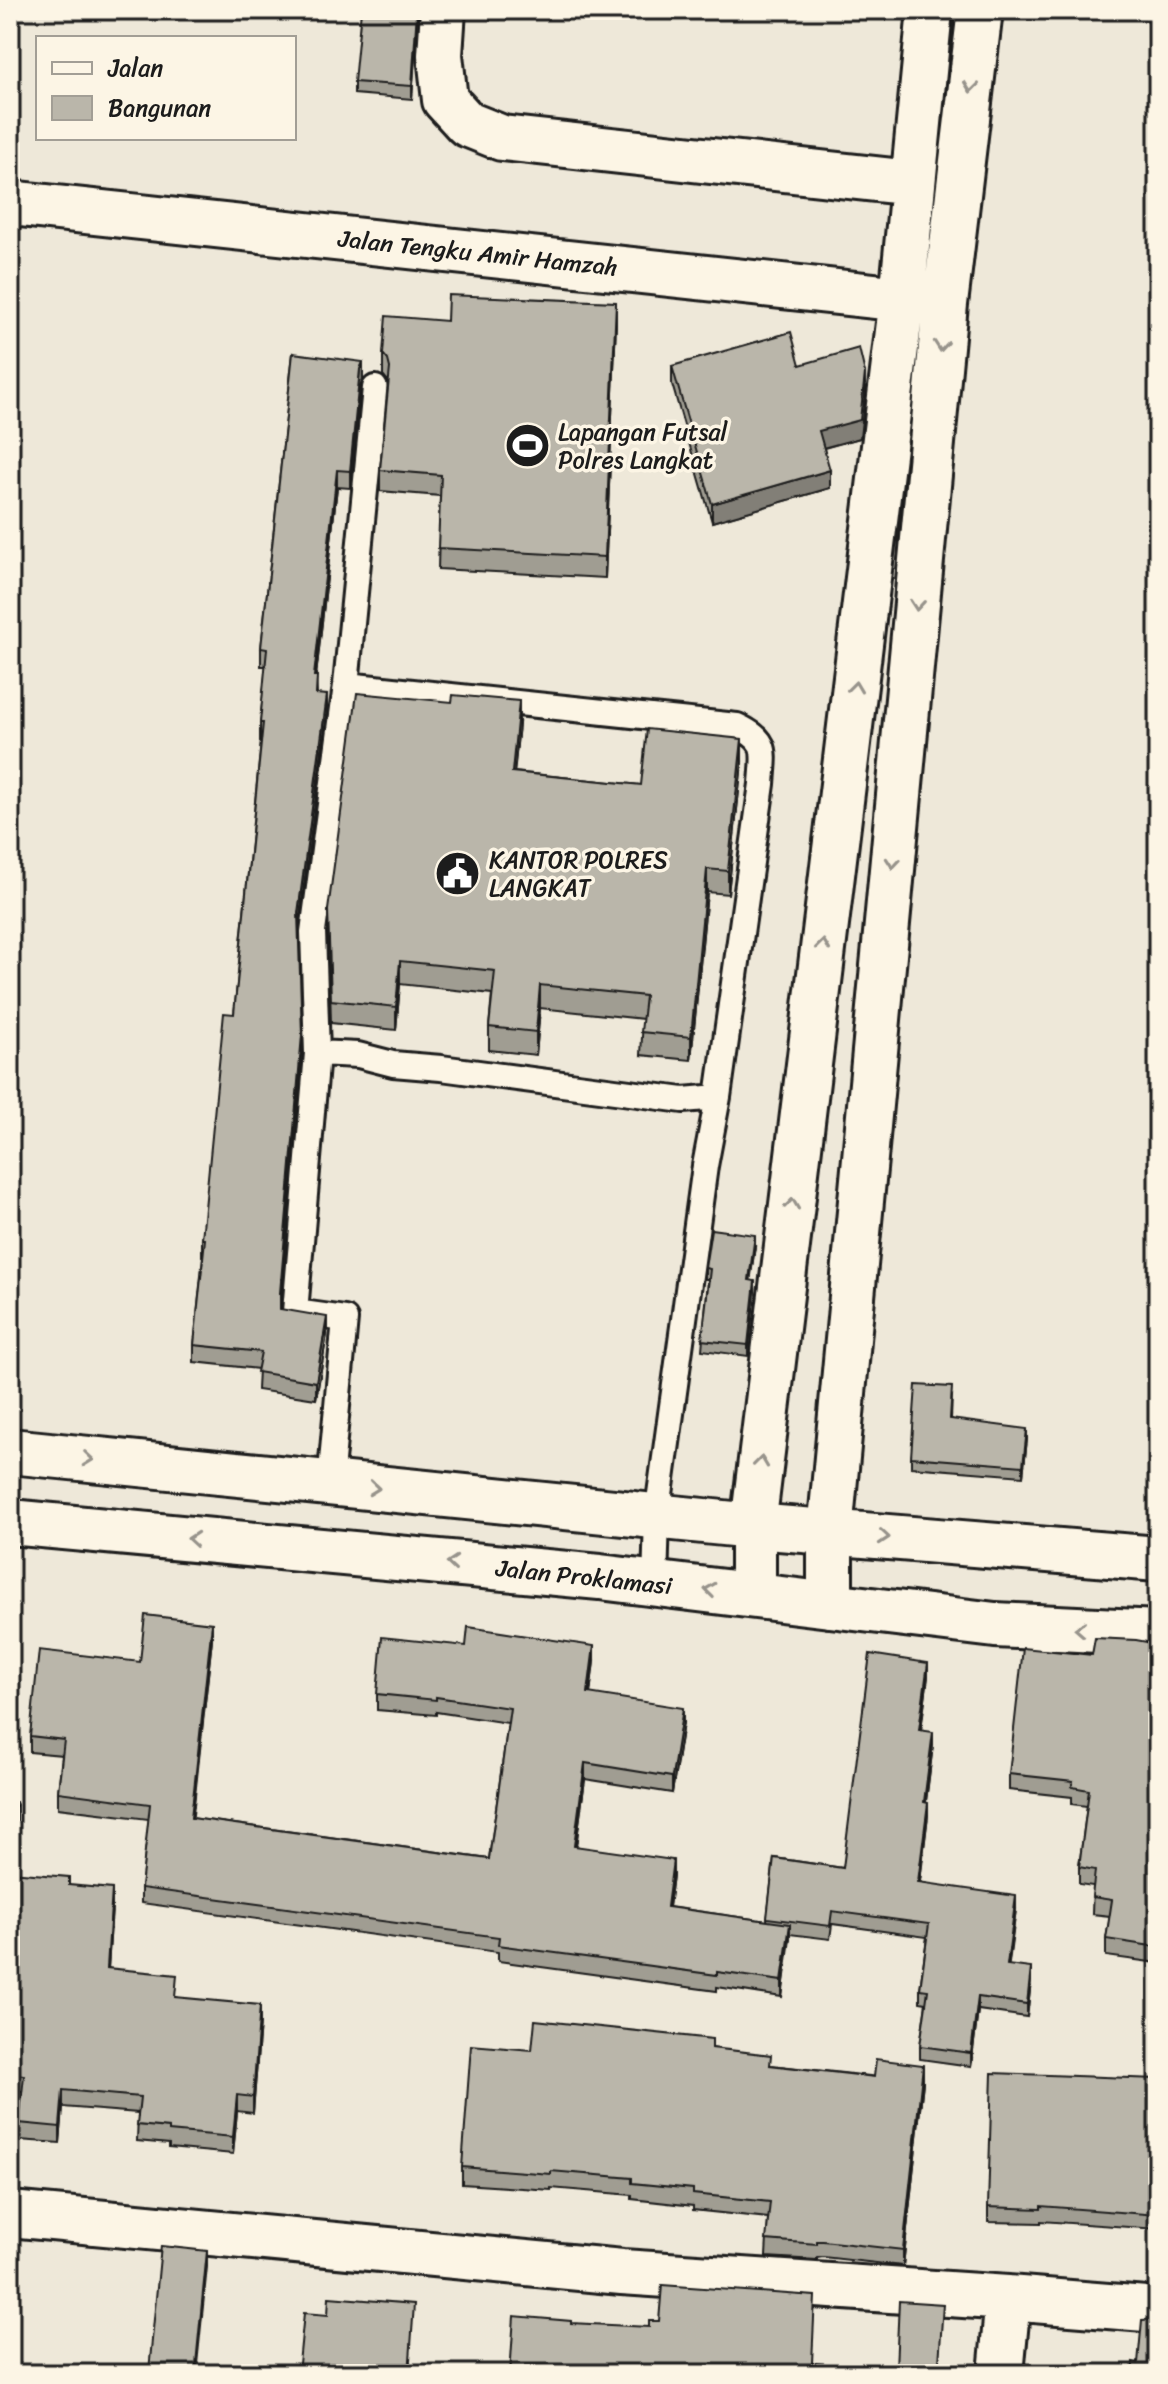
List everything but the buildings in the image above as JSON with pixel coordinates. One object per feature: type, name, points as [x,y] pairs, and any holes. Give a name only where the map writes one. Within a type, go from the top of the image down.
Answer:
[{"type":"street","points":[[443,10],[440,55],[445,100],[467,124],[502,138],[912,183]]},
{"type":"street","points":[[753,1595],[753,1526],[902,298],[930,10]]},
{"type":"street","points":[[830,1605],[830,1532],[945,304],[980,10]]},
{"type":"street","name":"Jalan Tengku Amir Hamzah","points":[[10,203],[945,304]]},
{"type":"street","points":[[10,1451],[753,1526],[1158,1559]]},
{"type":"street","name":"Jalan Proklamasi","points":[[10,1522],[655,1584],[995,1625],[1158,1633]]},
{"type":"street","points":[[10,2214],[622,2272],[1158,2310]]},
{"type":"street","points":[[1001,2374],[1008,2298]]},
{"type":"lane","points":[[330,1483],[345,1319],[295,1312],[317,1053],[313,932],[346,685],[375,388]]},
{"type":"lane","points":[[346,685],[737,726],[755,734],[764,749],[762,784],[657,1516],[655,1584]]},
{"type":"lane","points":[[317,1053],[358,1055],[393,1064],[683,1100],[718,1097]]},
{"type":"place","name":"Lapangan Futsal Polres Langkat","points":[[527,446]]},
{"type":"place","name":"KANTOR POLRES LANGKAT","points":[[458,874]]}]
